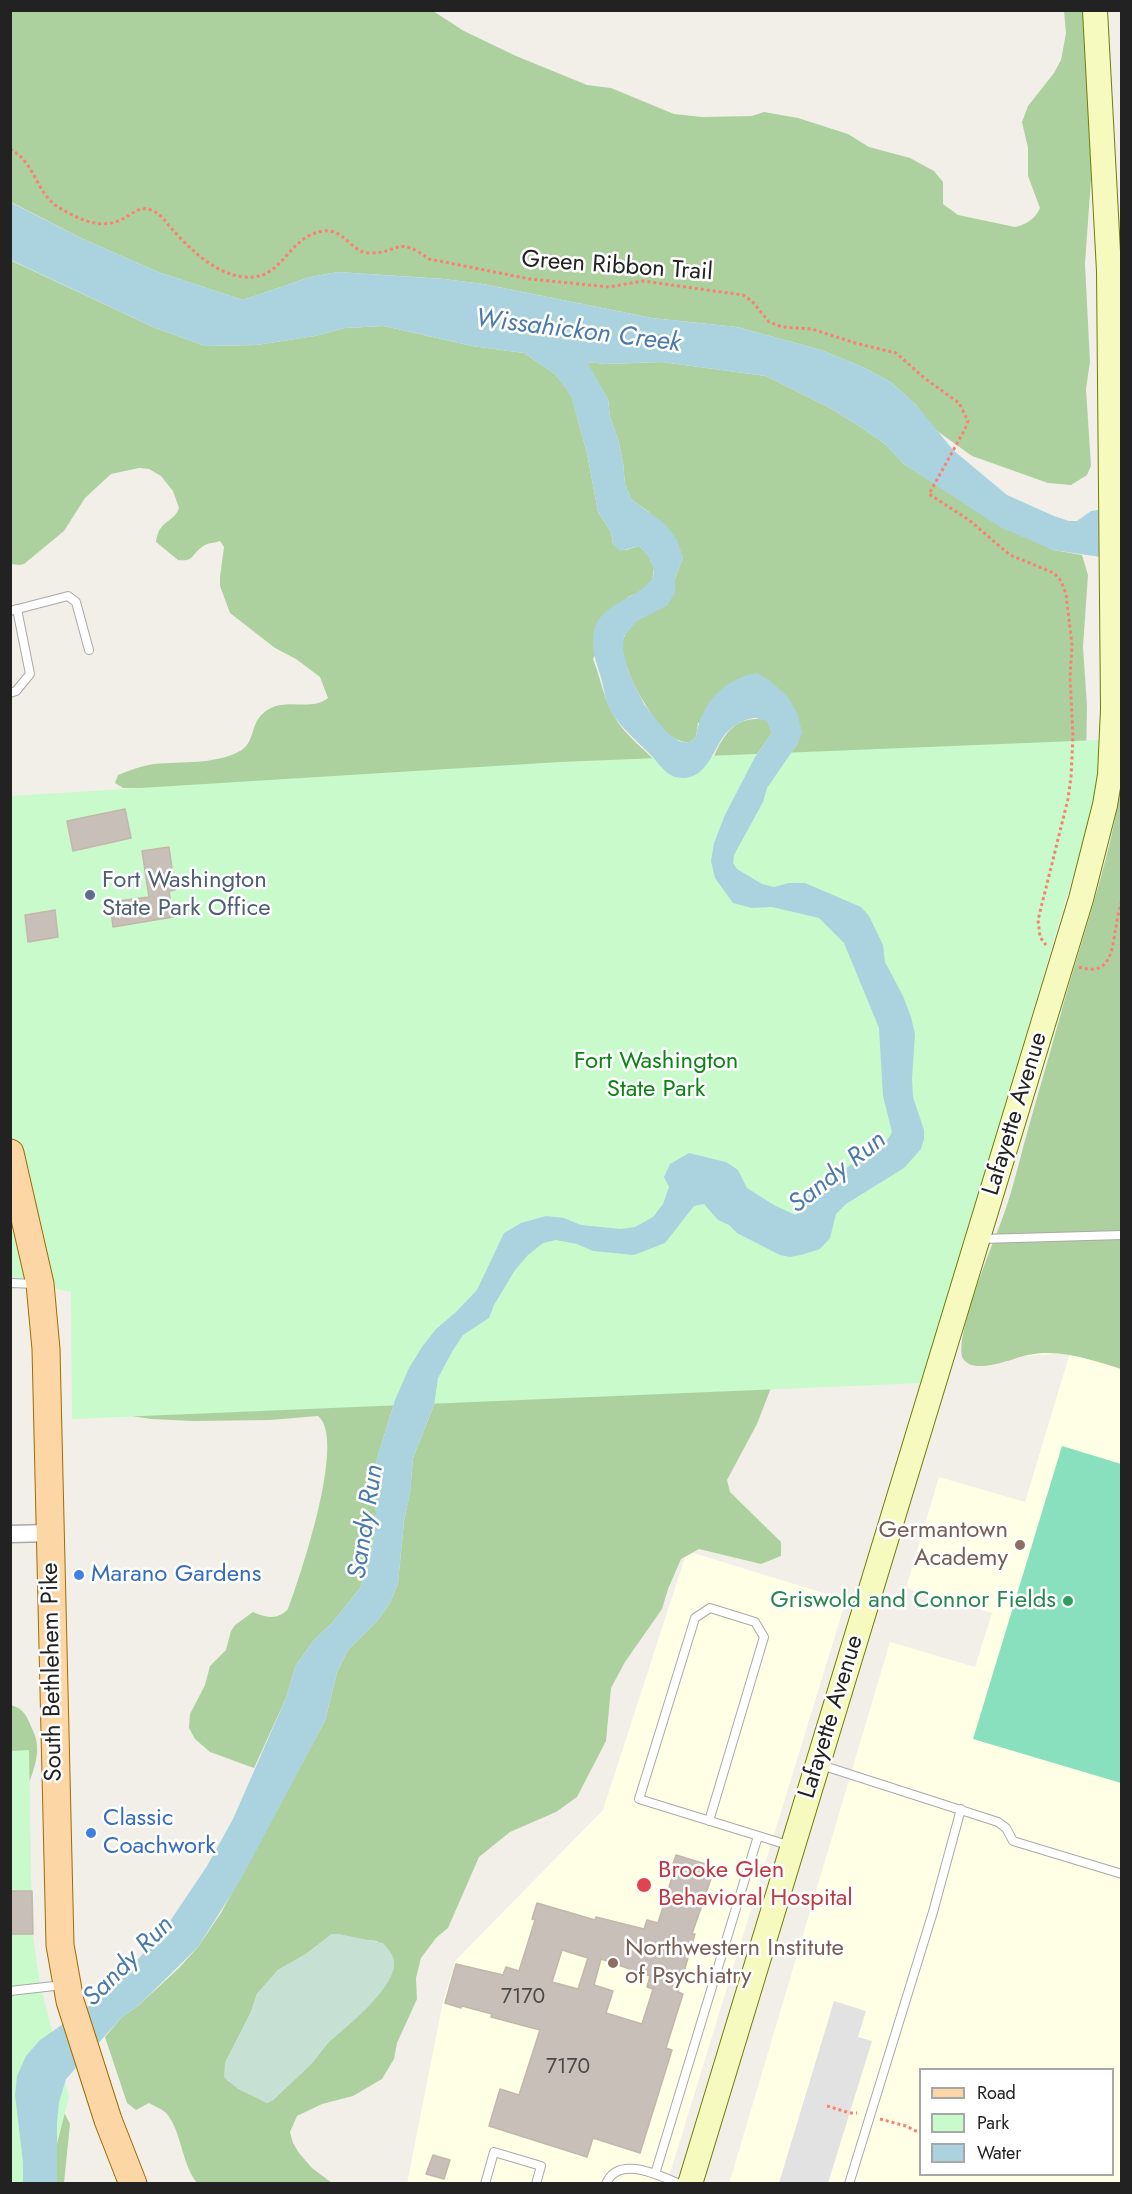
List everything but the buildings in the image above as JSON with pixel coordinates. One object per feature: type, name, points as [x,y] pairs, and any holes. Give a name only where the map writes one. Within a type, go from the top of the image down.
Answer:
[{"type":"main road","name":"Lafayette Avenue","points":[[690,2184],[1081,899],[1105,805],[1110,775],[1113,718],[1113,571],[1109,271],[1095,10]]},
{"type":"main road","name":"South Bethlehem Pike","points":[[10,1153],[40,1284],[46,1349],[60,1945],[69,1993],[94,2076],[133,2184]]},
{"type":"street","points":[[10,1533],[50,1533]]},
{"type":"lane","points":[[10,693],[16,691],[30,674],[14,610],[68,596],[76,602],[89,650]]},
{"type":"lane","points":[[978,1239],[1122,1235]]},
{"type":"lane","points":[[10,1283],[40,1284]]},
{"type":"lane","points":[[709,1821],[764,1637],[755,1622],[710,1608],[695,1618],[639,1799],[709,1821],[792,1846]]},
{"type":"lane","points":[[818,1764],[998,1822],[1006,1828],[1013,1841],[1122,1874]]},
{"type":"lane","points":[[849,2184],[933,1912],[961,1809]]},
{"type":"lane","points":[[655,2174],[758,1836]]},
{"type":"lane","points":[[10,1990],[69,1993]]},
{"type":"lane","points":[[485,2184],[494,2152],[541,2166],[536,2184]]},
{"type":"lane","points":[[606,2184],[608,2178],[622,2169],[634,2168],[680,2184]]},
{"type":"path","name":"Green Ribbon Trail","points":[[10,149],[27,162],[48,200],[70,214],[100,225],[119,221],[136,210],[144,208],[153,210],[182,241],[222,272],[244,277],[260,277],[268,274],[292,248],[305,238],[322,231],[330,231],[339,234],[358,251],[380,252],[395,246],[406,246],[416,249],[429,259],[531,279],[609,287],[643,281],[743,295],[752,301],[769,322],[778,326],[812,329],[896,353],[938,389],[959,403],[968,421],[929,494],[969,520],[1010,555],[1054,573],[1061,581],[1069,607],[1072,645],[1070,692],[1073,736],[1068,799],[1038,920],[1040,937],[1051,950]]},
{"type":"path","points":[[1074,964],[1083,968],[1095,969],[1111,956],[1122,899]]},
{"type":"path","points":[[827,2106],[850,2114],[858,2112]]},
{"type":"path","points":[[878,2119],[906,2126],[919,2132]]},
{"type":"shaded area","name":"Germantown Academy","points":[[1121,873],[1121,2183],[729,2184],[890,1642],[975,1667],[992,1613],[906,1588],[939,1477],[1025,1502],[1070,1353],[974,1359]]},
{"type":"shaded area","name":"Brooke Glen Behavioral Hospital","points":[[687,1551],[846,1600],[667,2183],[407,2184],[443,2001],[456,1960],[603,1810]]},
{"type":"shaded area","points":[[332,1934],[383,1943],[394,1960],[391,1977],[385,1987],[368,2007],[328,2043],[310,2065],[273,2100],[267,2103],[238,2089],[224,2077],[225,2063],[251,2012],[257,1994],[278,1970],[306,1954]]},
{"type":"shaded area","points":[[834,2001],[866,2011],[858,2037],[872,2041],[828,2183],[779,2183]]},
{"type":"green space","points":[[10,11],[433,11],[464,31],[516,56],[587,85],[611,88],[674,114],[702,117],[752,116],[764,112],[798,118],[848,134],[869,147],[910,158],[934,171],[943,182],[943,204],[958,215],[1015,227],[1030,221],[1040,208],[1028,176],[1028,148],[1022,122],[1028,106],[1054,73],[1061,60],[1066,33],[1064,11],[1086,11],[1092,165],[1085,264],[1090,362],[1086,389],[1091,466],[1087,475],[1071,485],[1048,483],[972,456],[933,428],[917,406],[892,383],[865,368],[821,350],[737,327],[652,318],[483,284],[444,279],[338,272],[310,277],[243,300],[158,272],[83,239],[11,202]]},
{"type":"green space","points":[[10,260],[153,327],[205,346],[256,345],[315,336],[345,328],[384,326],[472,346],[524,353],[555,374],[571,395],[587,453],[598,512],[611,532],[613,544],[626,550],[639,546],[648,555],[654,568],[652,580],[644,590],[628,597],[593,659],[607,702],[619,723],[662,768],[714,756],[733,727],[748,720],[767,720],[772,733],[755,757],[395,1400],[377,1459],[374,1485],[376,1513],[374,1540],[360,1588],[332,1623],[314,1640],[296,1665],[286,1698],[254,1768],[210,1752],[195,1739],[189,1728],[190,1714],[205,1685],[210,1666],[226,1650],[235,1625],[253,1612],[272,1617],[288,1609],[302,1569],[318,1509],[327,1451],[326,1430],[318,1416],[270,1420],[193,1421],[151,1419],[118,1414],[153,788],[123,788],[115,783],[118,775],[145,766],[220,759],[246,747],[255,724],[271,708],[285,704],[314,704],[328,698],[320,677],[296,659],[275,648],[230,613],[220,586],[224,547],[220,541],[204,546],[190,559],[183,560],[178,560],[156,542],[160,529],[177,513],[179,508],[173,491],[161,476],[149,469],[139,468],[111,474],[85,498],[64,531],[24,564],[11,564]]},
{"type":"green space","points":[[586,362],[606,364],[662,362],[766,376],[832,409],[862,428],[885,444],[905,465],[934,483],[1053,550],[1082,555],[1088,575],[1083,647],[1087,706],[1086,763],[774,1380],[757,1424],[727,1480],[730,1492],[781,1542],[781,1556],[761,1564],[699,1549],[681,1559],[662,1609],[625,1662],[611,1688],[606,1741],[577,1797],[556,1812],[510,1832],[479,1857],[448,1928],[436,1938],[421,1958],[416,1978],[417,1999],[397,2043],[394,2059],[382,2079],[353,2096],[322,2104],[297,2116],[290,2132],[293,2143],[312,2168],[332,2183],[197,2183],[166,2113],[149,2103],[136,2110],[127,2103],[105,2037],[121,2018],[139,2005],[179,1968],[198,1947],[221,1913],[325,1721],[337,1672],[348,1650],[378,1620],[391,1601],[398,1583],[413,1458],[434,1405],[438,1378],[767,788],[798,743],[797,713],[698,723],[696,737],[689,743],[682,741],[665,731],[650,712],[634,685],[624,657],[625,635],[641,617],[675,592],[675,579],[683,557],[649,512],[631,499],[625,484],[623,462],[610,417],[608,399]],"holes":[[[332,1934],[377,1941],[394,1967],[383,1988],[367,2007],[328,2043],[310,2065],[273,2100],[267,2103],[228,2081],[225,2077],[225,2063],[251,2012],[257,1994],[278,1970],[306,1954]]]},
{"type":"green space","name":"Fort Washington State Park","points":[[1099,740],[1100,785],[922,1383],[72,1419],[71,1292],[21,1281],[11,1281],[11,796],[560,762]]},
{"type":"green space","points":[[1121,786],[1121,1369],[1076,1356],[1052,1353],[1028,1355],[986,1366],[977,1366],[964,1360],[963,1335],[982,1271],[1011,1193],[1110,844]]},
{"type":"green space","name":"Griswold and Connor Fields","points":[[1062,1446],[1121,1464],[1121,1783],[973,1739]]},
{"type":"green space","points":[[10,1705],[17,1707],[25,1714],[35,1735],[37,1746],[32,1774],[11,1822]]},
{"type":"green space","points":[[29,1750],[32,1929],[40,1984],[69,2097],[47,2183],[11,2183],[10,1751]]},
{"type":"green space","points":[[59,2102],[70,2124],[64,2183],[57,2184],[57,2123]]},
{"type":"water","name":"Wissahickon Creek","points":[[10,202],[83,239],[158,272],[243,300],[310,277],[338,272],[444,279],[483,284],[652,318],[737,327],[781,339],[821,350],[865,368],[892,383],[917,406],[953,450],[1007,495],[1069,521],[1077,521],[1091,511],[1122,506],[1114,559],[1053,550],[1000,527],[905,465],[885,444],[862,428],[832,409],[766,376],[662,362],[606,364],[587,362],[608,399],[610,417],[623,462],[625,484],[631,499],[665,524],[677,540],[683,557],[675,579],[675,592],[668,605],[637,621],[624,636],[623,650],[628,671],[644,704],[666,732],[679,741],[689,743],[696,737],[703,714],[709,704],[724,687],[734,681],[757,673],[769,680],[788,697],[797,713],[802,732],[798,743],[767,788],[763,802],[734,855],[733,863],[737,869],[762,884],[774,887],[789,883],[805,883],[861,907],[869,916],[883,945],[885,962],[911,1017],[915,1034],[913,1097],[924,1130],[924,1139],[921,1149],[904,1168],[846,1204],[836,1214],[830,1238],[820,1249],[790,1257],[780,1255],[737,1233],[729,1225],[718,1220],[704,1204],[694,1206],[665,1243],[634,1255],[593,1251],[577,1244],[556,1240],[543,1243],[515,1270],[489,1318],[463,1335],[438,1378],[434,1405],[413,1458],[398,1583],[391,1601],[378,1620],[348,1650],[337,1672],[325,1721],[241,1879],[198,1947],[139,2005],[121,2018],[66,2079],[59,2102],[57,2123],[57,2184],[23,2183],[23,2162],[15,2095],[17,2076],[26,2056],[40,2040],[105,1995],[162,1933],[207,1866],[233,1819],[286,1698],[296,1665],[314,1640],[332,1623],[360,1588],[374,1540],[376,1513],[374,1485],[377,1459],[395,1400],[409,1368],[436,1329],[477,1290],[504,1233],[521,1223],[546,1216],[564,1218],[581,1225],[621,1229],[635,1227],[653,1217],[663,1204],[669,1187],[664,1177],[670,1164],[689,1153],[726,1162],[738,1170],[747,1188],[795,1215],[802,1210],[810,1194],[880,1147],[892,1132],[883,1096],[879,1028],[844,943],[819,918],[772,907],[752,908],[733,903],[715,878],[711,861],[714,843],[725,815],[755,757],[772,733],[767,721],[755,718],[733,727],[723,737],[706,766],[693,776],[685,778],[675,777],[664,770],[624,729],[610,710],[595,655],[593,634],[595,627],[607,611],[642,589],[650,581],[654,572],[651,561],[639,546],[620,551],[613,544],[611,532],[598,512],[587,453],[571,396],[555,374],[524,353],[472,346],[384,326],[345,328],[315,336],[256,345],[205,346],[153,327],[11,260]]},
{"type":"place","name":"Fort Washington State Park Office","points":[[90,895]]},
{"type":"place","name":"Germantown Academy","points":[[1020,1545]]},
{"type":"place","name":"Marano Gardens","points":[[79,1575]]},
{"type":"place","name":"Griswold and Connor Fields","points":[[1068,1601]]},
{"type":"place","name":"Classic Coachwork","points":[[91,1833]]},
{"type":"place","name":"Brooke Glen Behavioral Hospital","points":[[644,1885]]},
{"type":"place","name":"Northwestern Institute of Psychiatry","points":[[613,1963]]},
{"type":"water label","name":"Sandy Run","points":[[838,1173]]},
{"type":"water label","name":"Sandy Run","points":[[367,1522]]},
{"type":"water label","name":"Sandy Run","points":[[129,1962]]}]
